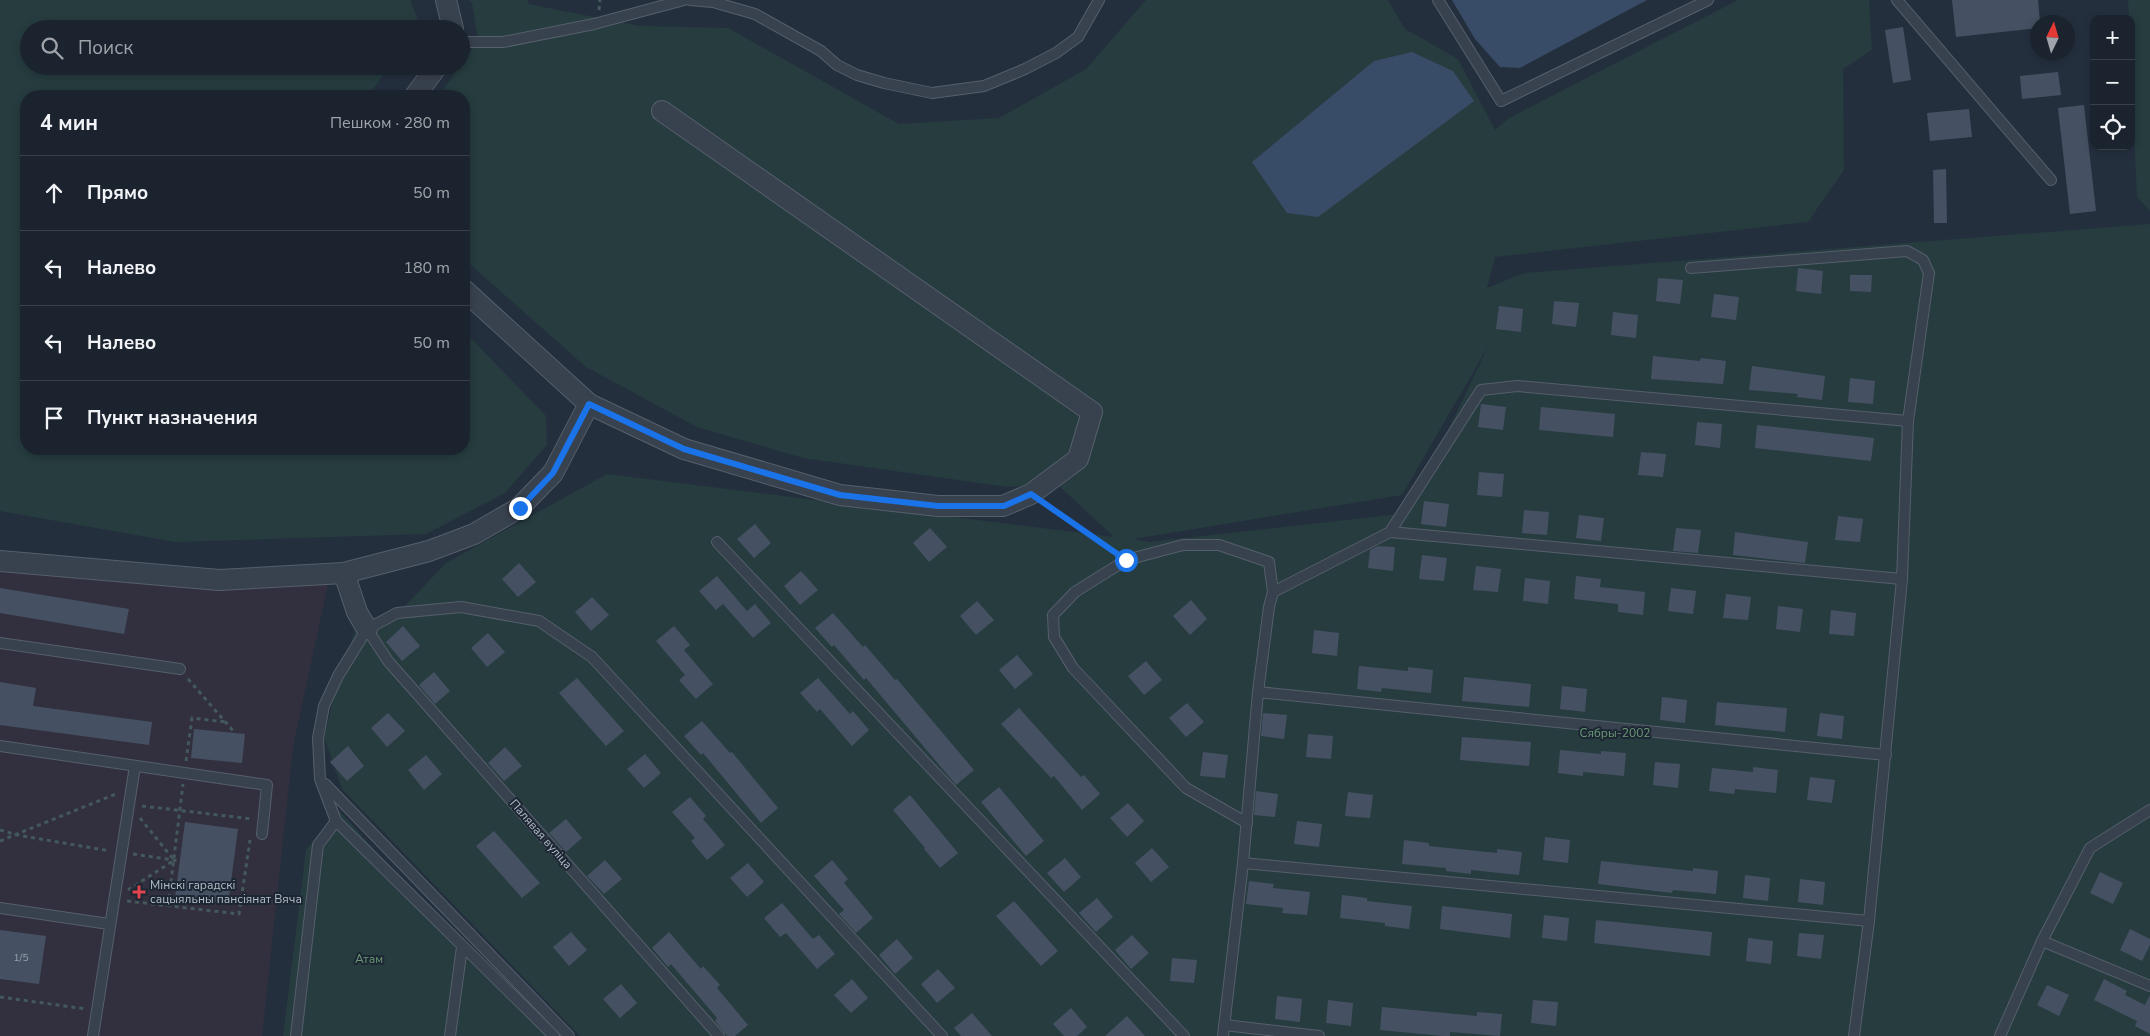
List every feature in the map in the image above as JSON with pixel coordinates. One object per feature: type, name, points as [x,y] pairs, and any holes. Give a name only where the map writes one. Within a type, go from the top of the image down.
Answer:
[{"type":"street","points":[[446,0],[452,20]]},
{"type":"street","points":[[419,90],[430,75]]},
{"type":"street","points":[[470,295],[589,404],[684,449],[840,495],[938,506],[1004,506],[1031,494],[1078,459],[1092,412],[662,112]]},
{"type":"street","points":[[0,561],[219,580],[344,574],[429,552],[474,534],[520,508],[553,473],[589,404]]},
{"type":"street","points":[[344,574],[357,612],[367,628]]},
{"type":"lane","points":[[470,42],[503,42],[599,23],[684,0]]},
{"type":"lane","points":[[690,0],[714,2],[755,14],[821,51],[837,65],[857,75],[932,93],[984,86],[1025,69],[1056,53],[1078,37],[1100,0]]},
{"type":"lane","points":[[1438,0],[1501,101],[1708,0]]},
{"type":"lane","points":[[1897,0],[2051,180]]},
{"type":"lane","points":[[1691,268],[1907,251],[1923,260],[1929,273],[1908,421],[1902,579],[1869,921],[1854,1036]]},
{"type":"lane","points":[[1273,592],[1390,532],[1481,390],[1517,386],[1908,421]]},
{"type":"lane","points":[[1390,532],[1902,579]]},
{"type":"lane","points":[[717,542],[1184,1036]]},
{"type":"lane","points":[[1247,823],[1186,788],[1073,668],[1054,637],[1053,615],[1075,592],[1126,560],[1184,545],[1219,545],[1269,562],[1273,592],[1268,607],[1258,692],[1244,863],[1223,1031],[1319,1036]]},
{"type":"lane","points":[[554,1036],[462,947],[336,820],[320,779],[318,738],[324,706],[338,676],[367,628],[397,613],[461,607],[539,621],[592,657],[942,1036]]},
{"type":"lane","name":"Палявая вуліца","points":[[367,628],[388,661],[719,1036]]},
{"type":"lane","points":[[0,643],[180,668]]},
{"type":"lane","points":[[1258,692],[1886,755]]},
{"type":"lane","points":[[0,746],[267,785],[262,834]]},
{"type":"lane","points":[[93,1036],[135,766]]},
{"type":"lane","points":[[320,779],[434,899],[569,1036]]},
{"type":"lane","points":[[2000,1036],[2042,941],[2090,848],[2150,810]]},
{"type":"lane","points":[[296,1036],[318,845],[336,820]]},
{"type":"lane","points":[[1244,863],[1869,921]]},
{"type":"lane","points":[[0,908],[109,924]]},
{"type":"lane","points":[[2042,941],[2150,986]]},
{"type":"lane","points":[[450,1036],[462,947]]},
{"type":"path","points":[[1031,494],[1126,560]]},
{"type":"path","points":[[180,668],[235,733]]},
{"type":"path","points":[[168,906],[192,718],[226,722]]},
{"type":"path","points":[[0,841],[132,788]]},
{"type":"path","points":[[129,804],[264,820]]},
{"type":"path","points":[[129,804],[174,860]]},
{"type":"path","points":[[251,829],[252,819]]},
{"type":"path","points":[[0,830],[16,835],[180,861]]},
{"type":"path","points":[[113,900],[239,914],[250,838]]},
{"type":"path","points":[[113,900],[174,860]]},
{"type":"path","points":[[0,997],[96,1011]]},
{"type":"shaded area","name":"Мінскі гарадскі сацыяльны пансіянат Вяча","points":[[0,569],[231,587],[328,584],[293,747],[262,1036],[0,1036]]},
{"type":"green space","points":[[0,0],[410,0],[418,20],[20,20],[20,75],[383,75],[372,90],[20,90],[20,455],[470,455],[470,337],[546,416],[547,445],[505,493],[426,534],[175,542],[0,511]]},
{"type":"green space","name":"Сябры-2002","points":[[468,0],[528,0],[528,4],[640,26],[728,28],[899,124],[999,118],[1086,69],[1146,0],[1388,0],[1405,29],[1458,59],[1495,130],[1509,118],[1738,0],[1869,0],[1872,50],[1843,69],[1844,170],[1808,222],[1495,257],[1487,288],[1524,273],[2150,224],[2150,1036],[580,1036],[342,789],[324,737],[334,697],[356,627],[406,605],[446,563],[607,474],[1114,537],[1057,484],[1007,487],[803,458],[697,427],[586,367],[470,264],[470,90],[443,90],[454,75],[470,75],[470,51],[478,40],[472,3]],"holes":[[[1489,345],[1408,513],[1149,542],[1133,539],[1402,495]]]},
{"type":"green space","points":[[2128,0],[2150,0],[2150,211],[2137,197],[2135,150],[2135,15],[2129,15]]},
{"type":"green space","name":"Атам","points":[[339,810],[452,937],[554,1036],[283,1036],[306,850]]},
{"type":"water","points":[[1452,0],[1647,0],[1520,68],[1500,67],[1475,39]]},
{"type":"water","points":[[1412,52],[1453,71],[1474,101],[1318,217],[1287,213],[1252,162],[1374,61]]},
{"type":"building","points":[[1952,0],[2038,0],[2039,15],[2030,15],[2030,29],[1956,37]]},
{"type":"building","points":[[1903,27],[1911,80],[1893,83],[1885,30]]},
{"type":"building","points":[[2058,72],[2061,95],[2022,99],[2020,76]]},
{"type":"building","points":[[2084,105],[2096,211],[2070,214],[2058,108]]},
{"type":"building","points":[[1969,109],[1972,137],[1930,141],[1927,113]]},
{"type":"building","points":[[1946,169],[1947,223],[1934,223],[1933,170]]},
{"type":"building","points":[[1798,268],[1823,271],[1821,294],[1796,291]]},
{"type":"building","points":[[1850,275],[1872,275],[1871,292],[1850,291]]},
{"type":"building","points":[[1658,278],[1683,280],[1680,304],[1656,301]]},
{"type":"building","points":[[1714,294],[1739,297],[1736,320],[1711,317]]},
{"type":"building","points":[[1554,301],[1579,303],[1576,327],[1552,324]]},
{"type":"building","points":[[1499,306],[1523,309],[1521,332],[1496,329]]},
{"type":"building","points":[[1613,312],[1638,315],[1636,338],[1611,335]]},
{"type":"building","points":[[1653,356],[1700,361],[1701,358],[1726,361],[1723,384],[1651,379]]},
{"type":"building","points":[[1752,366],[1825,376],[1822,400],[1797,397],[1798,394],[1749,390]]},
{"type":"building","points":[[1850,378],[1875,381],[1873,404],[1848,402]]},
{"type":"building","points":[[1481,404],[1506,407],[1503,430],[1478,427]]},
{"type":"building","points":[[1541,407],[1615,414],[1613,437],[1539,430]]},
{"type":"building","points":[[1697,422],[1722,424],[1720,448],[1695,445]]},
{"type":"building","points":[[1757,425],[1874,438],[1871,461],[1755,448]]},
{"type":"building","points":[[1641,452],[1666,454],[1663,477],[1638,475]]},
{"type":"building","points":[[1479,472],[1504,474],[1502,497],[1477,495]]},
{"type":"building","points":[[1424,501],[1449,504],[1446,527],[1421,524]]},
{"type":"building","points":[[1524,510],[1549,512],[1547,535],[1522,533]]},
{"type":"building","points":[[1579,515],[1604,518],[1601,541],[1576,538]]},
{"type":"building","points":[[1838,516],[1863,519],[1860,542],[1835,540]]},
{"type":"building","points":[[755,524],[771,543],[754,558],[737,539]]},
{"type":"building","points":[[930,528],[947,547],[929,562],[913,543]]},
{"type":"building","points":[[1676,528],[1701,530],[1698,553],[1673,551]]},
{"type":"building","points":[[1735,532],[1808,542],[1805,563],[1733,555]]},
{"type":"building","points":[[1378,546],[1395,547],[1393,571],[1368,568],[1370,550]]},
{"type":"building","points":[[1422,555],[1447,558],[1444,581],[1419,579]]},
{"type":"building","points":[[519,563],[536,582],[518,597],[502,579]]},
{"type":"building","points":[[1476,566],[1501,569],[1498,592],[1473,590]]},
{"type":"building","points":[[801,571],[818,590],[800,605],[784,586]]},
{"type":"building","points":[[717,576],[747,611],[755,604],[771,623],[753,638],[723,604],[716,610],[699,591]]},
{"type":"building","points":[[1576,576],[1601,579],[1600,587],[1645,592],[1643,615],[1618,612],[1618,604],[1574,599]]},
{"type":"building","points":[[1525,578],[1550,581],[1548,604],[1523,601]]},
{"type":"building","points":[[0,588],[129,609],[124,634],[0,613]]},
{"type":"building","points":[[1671,588],[1696,591],[1693,614],[1668,611]]},
{"type":"building","points":[[1726,594],[1751,597],[1748,620],[1723,618]]},
{"type":"building","points":[[592,597],[609,615],[591,631],[575,612]]},
{"type":"building","points":[[1191,600],[1207,619],[1190,635],[1173,616]]},
{"type":"building","points":[[977,601],[994,620],[976,635],[960,616]]},
{"type":"building","points":[[1778,606],[1803,609],[1800,632],[1776,629]]},
{"type":"building","points":[[1831,610],[1856,613],[1854,636],[1829,634]]},
{"type":"building","points":[[833,613],[863,647],[865,645],[895,680],[897,679],[974,770],[956,785],[866,678],[864,680],[834,645],[832,647],[815,628]]},
{"type":"building","points":[[403,626],[420,646],[402,661],[386,642]]},
{"type":"building","points":[[674,626],[690,645],[684,650],[713,684],[696,699],[679,680],[685,675],[656,641]]},
{"type":"building","points":[[1314,630],[1339,633],[1337,656],[1312,653]]},
{"type":"building","points":[[488,633],[505,652],[487,667],[471,648]]},
{"type":"building","points":[[1017,655],[1033,674],[1015,689],[999,670]]},
{"type":"building","points":[[1146,661],[1162,680],[1144,695],[1128,676]]},
{"type":"building","points":[[1359,666],[1408,671],[1408,667],[1433,670],[1431,693],[1382,688],[1381,692],[1357,689]]},
{"type":"building","points":[[434,672],[450,691],[435,704],[419,685]]},
{"type":"building","points":[[1464,677],[1531,684],[1529,707],[1462,701]]},
{"type":"building","points":[[577,678],[624,731],[606,746],[559,693]]},
{"type":"building","points":[[818,678],[850,714],[853,711],[869,730],[852,746],[820,709],[817,712],[800,693]]},
{"type":"building","points":[[0,682],[36,688],[33,706],[152,722],[149,745],[0,725]]},
{"type":"building","points":[[1562,686],[1587,689],[1585,712],[1560,709]]},
{"type":"building","points":[[1662,697],[1687,700],[1685,723],[1660,720]]},
{"type":"building","points":[[1717,702],[1787,708],[1785,732],[1715,725]]},
{"type":"building","points":[[1187,703],[1204,722],[1186,737],[1169,718]]},
{"type":"building","points":[[1019,708],[1081,777],[1084,775],[1100,794],[1082,810],[1054,776],[1051,778],[1001,724]]},
{"type":"building","points":[[388,713],[405,731],[387,747],[371,728]]},
{"type":"building","points":[[1263,713],[1287,715],[1284,739],[1261,736]]},
{"type":"building","points":[[1820,713],[1844,716],[1842,739],[1817,736]]},
{"type":"building","points":[[702,721],[730,753],[732,752],[778,808],[761,823],[703,753],[701,755],[684,736]]},
{"type":"building","points":[[194,729],[245,734],[242,763],[191,758]]},
{"type":"building","points":[[1308,734],[1333,736],[1331,759],[1306,757]]},
{"type":"building","points":[[1462,737],[1531,742],[1529,766],[1460,760]]},
{"type":"building","points":[[348,746],[364,766],[347,781],[330,762]]},
{"type":"building","points":[[505,747],[522,766],[504,781],[488,763]]},
{"type":"building","points":[[1560,750],[1601,754],[1601,751],[1626,753],[1624,776],[1583,772],[1583,776],[1558,773]]},
{"type":"building","points":[[1203,752],[1228,755],[1225,778],[1200,776]]},
{"type":"building","points":[[645,754],[661,773],[644,788],[627,769]]},
{"type":"building","points":[[426,755],[442,774],[424,790],[408,770]]},
{"type":"building","points":[[1655,762],[1680,764],[1678,788],[1653,785]]},
{"type":"building","points":[[1753,767],[1778,770],[1776,793],[1735,789],[1734,794],[1709,791],[1712,768],[1753,772]]},
{"type":"building","points":[[1810,777],[1835,780],[1832,803],[1807,800]]},
{"type":"building","points":[[999,787],[1044,841],[1026,856],[981,802]]},
{"type":"building","points":[[1256,791],[1278,794],[1275,817],[1254,815]]},
{"type":"building","points":[[1348,792],[1373,795],[1370,818],[1345,816]]},
{"type":"building","points":[[910,795],[958,853],[940,868],[893,810]]},
{"type":"building","points":[[690,797],[706,816],[703,819],[725,845],[707,860],[691,841],[695,838],[672,812]]},
{"type":"building","points":[[1128,803],[1144,821],[1127,837],[1110,818]]},
{"type":"building","points":[[566,819],[582,838],[566,852],[549,833]]},
{"type":"building","points":[[1297,821],[1322,824],[1319,847],[1294,844]]},
{"type":"building","points":[[185,822],[238,829],[228,904],[175,897]]},
{"type":"building","points":[[494,831],[540,883],[522,898],[476,846]]},
{"type":"building","points":[[1545,837],[1570,840],[1568,863],[1543,860]]},
{"type":"building","points":[[1404,840],[1429,843],[1429,846],[1497,853],[1497,849],[1522,852],[1519,875],[1471,870],[1471,874],[1446,871],[1446,868],[1402,864]]},
{"type":"building","points":[[1152,848],[1169,867],[1151,882],[1135,863]]},
{"type":"building","points":[[1065,858],[1081,877],[1064,892],[1047,873]]},
{"type":"building","points":[[605,860],[622,879],[604,894],[587,876]]},
{"type":"building","points":[[832,860],[848,879],[844,883],[873,918],[856,933],[839,914],[844,910],[814,876]]},
{"type":"building","points":[[1601,861],[1693,871],[1693,868],[1718,871],[1716,894],[1673,890],[1672,893],[1598,884]]},
{"type":"building","points":[[748,863],[764,882],[747,897],[730,878]]},
{"type":"building","points":[[2100,872],[2123,883],[2113,904],[2090,893]]},
{"type":"building","points":[[1745,875],[1770,878],[1768,901],[1743,898]]},
{"type":"building","points":[[1800,879],[1825,882],[1823,905],[1798,902]]},
{"type":"building","points":[[1249,881],[1274,884],[1273,888],[1310,892],[1307,915],[1282,913],[1283,908],[1246,904]]},
{"type":"building","points":[[1342,895],[1367,898],[1367,901],[1412,906],[1409,929],[1385,926],[1385,923],[1340,918]]},
{"type":"building","points":[[1097,898],[1113,917],[1096,932],[1079,913]]},
{"type":"building","points":[[1014,901],[1058,951],[1041,966],[996,916]]},
{"type":"building","points":[[782,903],[813,939],[819,935],[835,954],[817,969],[786,933],[780,937],[764,918]]},
{"type":"building","points":[[1442,906],[1512,914],[1510,938],[1440,929]]},
{"type":"building","points":[[1544,915],[1569,918],[1567,941],[1542,938]]},
{"type":"building","points":[[1596,920],[1712,932],[1710,956],[1594,943]]},
{"type":"building","points":[[2130,929],[2150,939],[2150,945],[2142,961],[2120,950]]},
{"type":"building","points":[[0,930],[46,936],[39,984],[0,979]]},
{"type":"building","points":[[571,932],[587,950],[569,966],[553,947]]},
{"type":"building","points":[[669,932],[701,969],[703,966],[720,985],[717,988],[748,1025],[735,1036],[727,1036],[715,1021],[717,1018],[671,964],[668,967],[652,948]]},
{"type":"building","points":[[1799,933],[1824,935],[1821,959],[1797,956]]},
{"type":"building","points":[[1132,935],[1149,953],[1131,969],[1115,950]]},
{"type":"building","points":[[1748,938],[1773,941],[1771,964],[1746,961]]},
{"type":"building","points":[[897,939],[913,958],[895,974],[879,955]]},
{"type":"building","points":[[1172,958],[1197,960],[1194,983],[1170,981]]},
{"type":"building","points":[[938,969],[955,988],[937,1003],[921,984]]},
{"type":"building","points":[[852,979],[868,998],[851,1013],[834,995]]},
{"type":"building","points":[[2104,979],[2127,991],[2125,995],[2145,1005],[2150,995],[2150,1034],[2135,1026],[2137,1021],[2094,1000]]},
{"type":"building","points":[[621,984],[637,1003],[620,1018],[603,999]]},
{"type":"building","points":[[2047,985],[2069,995],[2059,1016],[2037,1005]]},
{"type":"building","points":[[1277,996],[1302,999],[1300,1022],[1275,1019]]},
{"type":"building","points":[[1328,1000],[1353,1003],[1351,1026],[1326,1023]]},
{"type":"building","points":[[1533,1000],[1558,1002],[1556,1026],[1531,1023]]},
{"type":"building","points":[[1382,1007],[1477,1016],[1477,1012],[1502,1014],[1500,1036],[1450,1032],[1450,1036],[1443,1036],[1380,1030]]},
{"type":"building","points":[[1071,1008],[1087,1027],[1077,1036],[1064,1036],[1053,1024]]},
{"type":"building","points":[[972,1013],[992,1036],[961,1036],[954,1028]]},
{"type":"building","points":[[1127,1016],[1145,1036],[1105,1036]]},
{"type":"place","name":"Мінскі гарадскі сацыяльны пансіянат Вяча","points":[[139,892]]},
{"type":"route","points":[[520,508],[553,473],[589,404],[684,449],[840,495],[938,506],[1004,506],[1031,494],[1126,560]]}]
